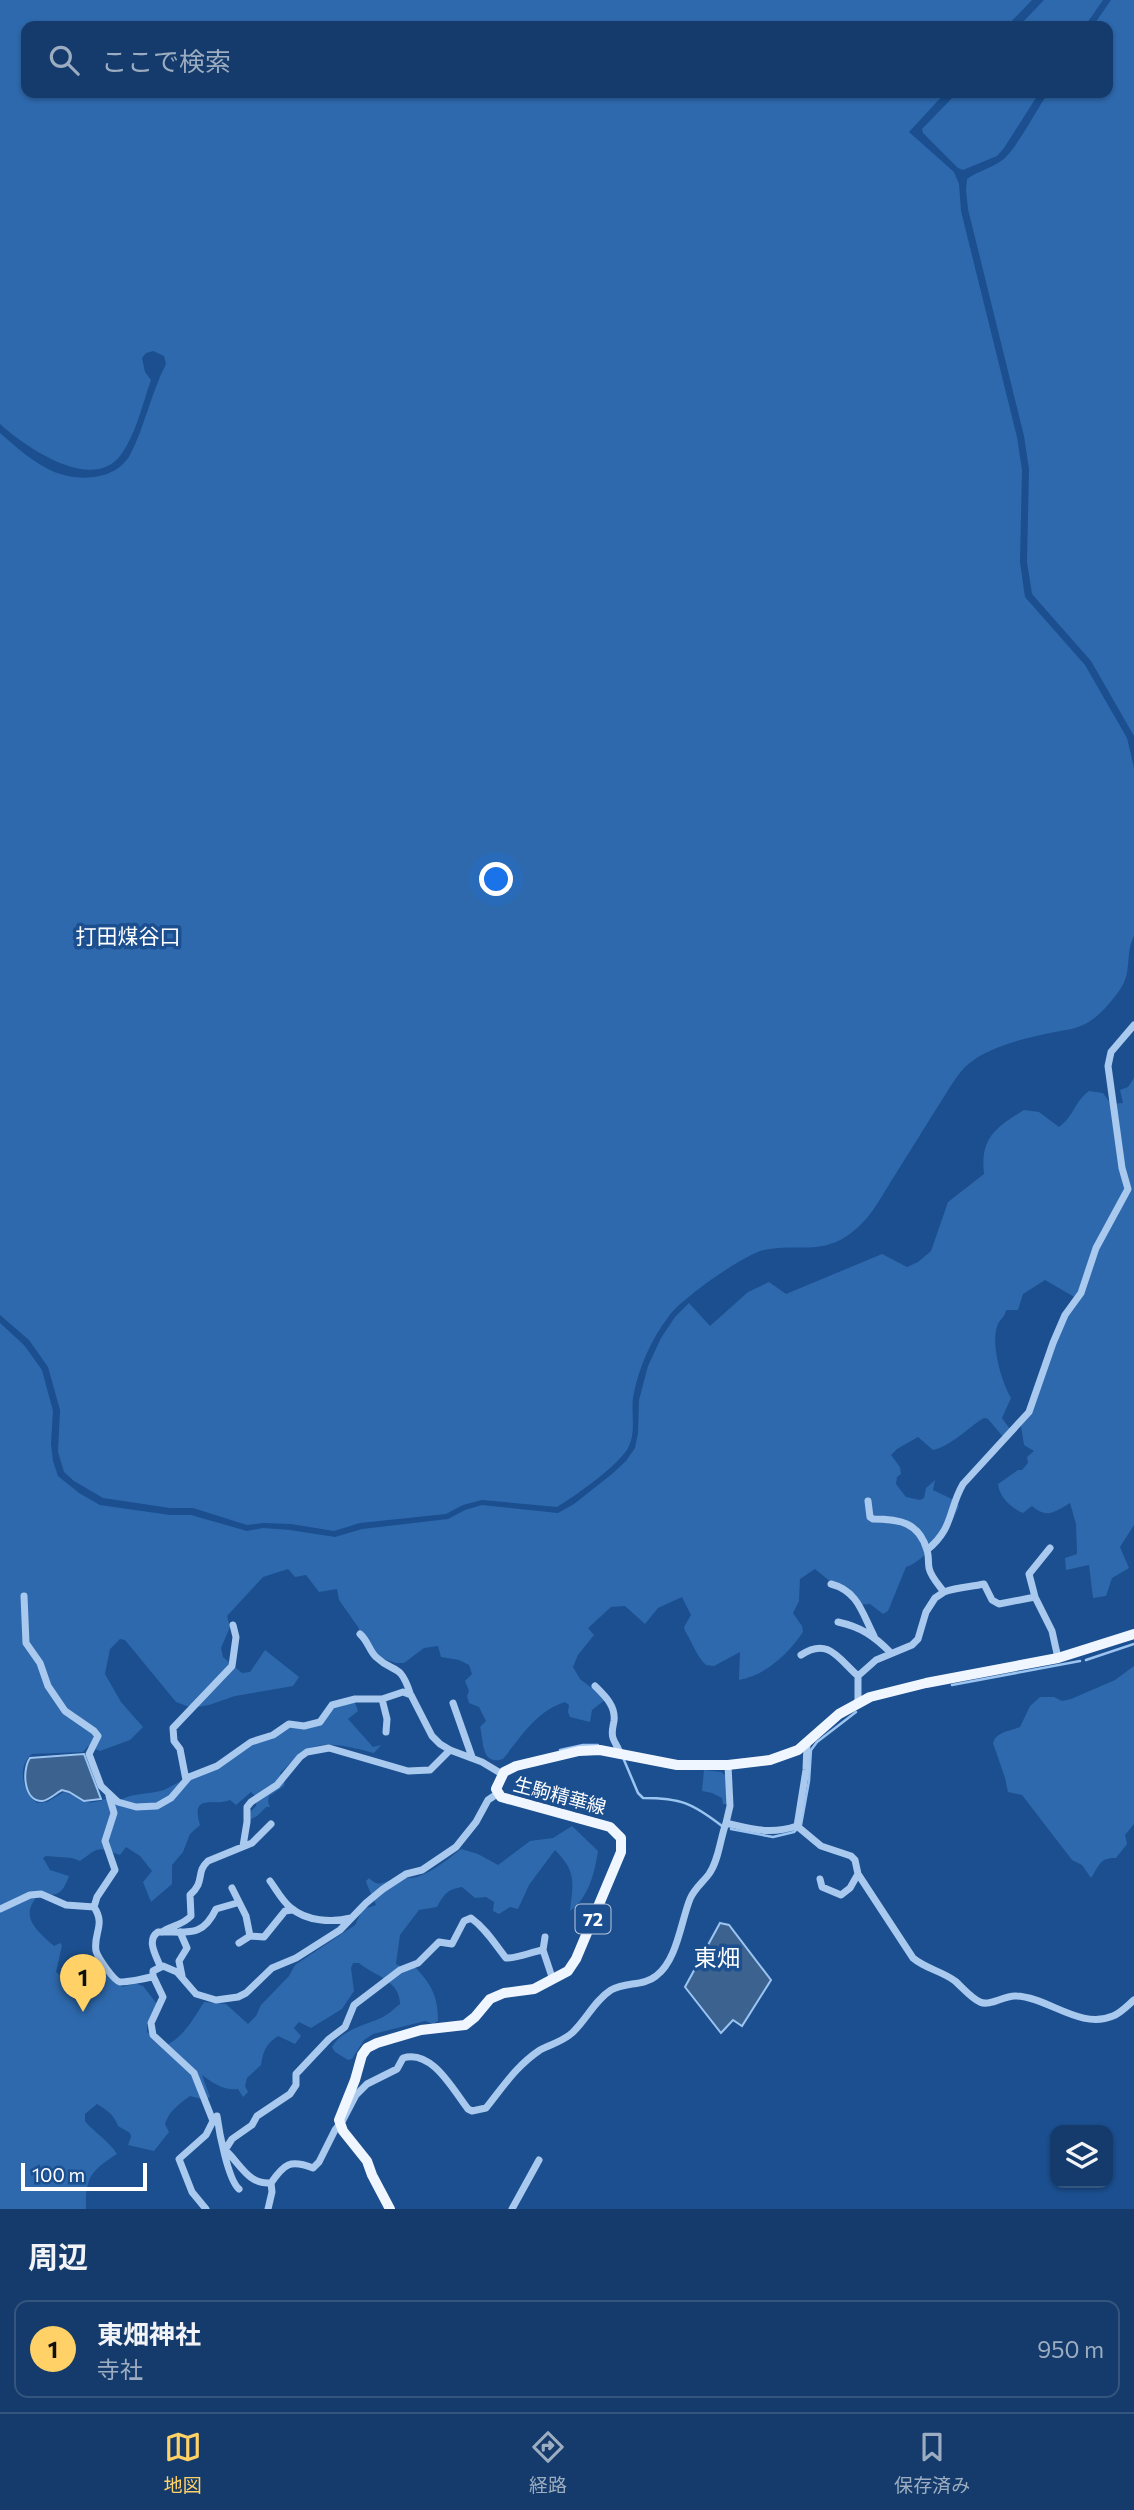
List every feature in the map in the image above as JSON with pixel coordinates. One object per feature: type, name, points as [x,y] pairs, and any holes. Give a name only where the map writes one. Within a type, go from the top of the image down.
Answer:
[{"type":"main road","name":"生駒精華線","points":[[340,2125],[339,2116],[355,2080],[362,2055],[367,2049],[377,2043],[421,2030],[465,2025],[490,1999],[497,1995],[534,1989],[568,1971],[576,1959],[621,1852],[622,1843],[616,1831],[602,1824],[505,1799],[497,1794],[496,1789],[502,1774],[516,1766],[579,1751],[600,1750],[677,1765],[728,1765],[787,1756],[807,1744],[839,1714],[858,1702],[926,1683],[1058,1658],[1134,1634]]},
{"type":"main road","points":[[340,2125],[367,2161],[390,2209]]},
{"type":"street","points":[[927,1550],[942,1537],[955,1497],[963,1484],[1029,1412],[1065,1315],[1081,1293],[1097,1248],[1128,1189],[1122,1168],[1108,1066],[1111,1052],[1134,1025]]},
{"type":"street","points":[[868,1501],[870,1517],[909,1523],[927,1550],[929,1568],[944,1592]]},
{"type":"street","points":[[1050,1548],[1029,1574],[1035,1597],[1052,1631],[1058,1658]]},
{"type":"street","points":[[831,1584],[843,1587],[856,1598],[874,1636]]},
{"type":"street","points":[[858,1675],[890,1652],[912,1645],[918,1639],[926,1612],[935,1598],[944,1592],[959,1586],[965,1588],[984,1584],[992,1600],[999,1604],[1035,1597]]},
{"type":"street","points":[[24,1596],[26,1643],[40,1663],[43,1679],[59,1705],[98,1736],[89,1754],[96,1776],[109,1794],[114,1813],[105,1841],[115,1870],[97,1897],[94,1907],[100,1921],[96,1950],[115,1979],[120,1982],[134,1979],[139,1981],[153,1976]]},
{"type":"street","points":[[838,1622],[859,1627],[874,1636],[890,1652]]},
{"type":"street","points":[[186,1780],[180,1749],[174,1741],[173,1728],[232,1666],[236,1637],[233,1625]]},
{"type":"street","points":[[360,1634],[367,1639],[377,1658],[401,1672],[432,1736],[450,1750],[472,1757],[502,1774]]},
{"type":"street","points":[[801,1655],[820,1646],[829,1649],[858,1675],[858,1702]]},
{"type":"street","points":[[595,1686],[612,1706],[615,1719],[613,1739],[620,1754]]},
{"type":"street","points":[[109,1794],[126,1805],[157,1805],[171,1798],[186,1780],[217,1766],[251,1742],[273,1735],[289,1724],[304,1726],[320,1722],[332,1705],[355,1699],[382,1699],[403,1692],[410,1693]]},
{"type":"street","points":[[382,1699],[387,1719],[386,1732]]},
{"type":"street","points":[[453,1703],[472,1757]]},
{"type":"street","points":[[797,1826],[806,1770],[807,1744]]},
{"type":"street","points":[[243,1846],[247,1807],[277,1785],[307,1752],[329,1748],[408,1770],[430,1769],[450,1750]]},
{"type":"street","points":[[268,2209],[271,2183],[279,2169],[296,2164],[313,2168],[361,2090],[374,2080],[397,2070],[403,2058],[409,2056],[435,2066],[468,2109],[472,2111],[486,2108],[516,2069],[539,2051],[558,2044],[569,2036],[584,2022],[600,1998],[622,1985],[657,1976],[674,1947],[691,1896],[710,1873],[730,1806],[728,1765]]},
{"type":"street","points":[[180,1932],[187,1948],[179,1961],[183,1977],[191,1990],[216,2000],[238,1997],[246,1993],[272,1968],[296,1958],[340,1930],[383,1889],[406,1874],[422,1870],[456,1847],[476,1822],[488,1800],[497,1794]]},
{"type":"street","points":[[162,1932],[191,1916],[190,1895],[199,1887],[202,1866],[252,1843],[271,1824]]},
{"type":"street","points":[[726,1824],[766,1832],[780,1832],[797,1826]]},
{"type":"street","points":[[797,1826],[821,1846],[851,1856],[855,1860],[858,1874],[913,1958],[927,1968],[952,1979],[979,2002],[988,2003],[1016,1996],[1047,2003],[1063,2012],[1101,2020],[1116,2016],[1134,2000]]},
{"type":"street","points":[[820,1879],[822,1887],[841,1895],[850,1888],[858,1874]]},
{"type":"street","points":[[270,1881],[292,1910]]},
{"type":"street","points":[[232,1888],[237,1903],[246,1916],[250,1936]]},
{"type":"street","points":[[0,1909],[30,1895],[41,1894],[66,1905],[94,1907]]},
{"type":"street","points":[[160,1966],[151,1939],[158,1932],[189,1932],[204,1928],[216,1909],[237,1903]]},
{"type":"street","points":[[239,1943],[250,1936],[264,1937],[285,1910],[317,1919],[339,1921],[351,1918]]},
{"type":"street","points":[[225,2150],[232,2139],[252,2125],[257,2116],[290,2095],[296,2085],[296,2074],[330,2039],[345,2028],[354,2005],[400,1970],[418,1963],[439,1942],[452,1944],[464,1921],[471,1918],[478,1923],[486,1934],[494,1939],[506,1958],[517,1958],[543,1950]]},
{"type":"street","points":[[545,1937],[543,1950],[553,1980]]},
{"type":"street","points":[[183,1977],[170,1968],[160,1966],[153,1971],[163,1997],[151,2022],[153,2035],[194,2073],[212,2116],[213,2121],[206,2135],[180,2159],[192,2192],[206,2209]]},
{"type":"street","points":[[212,2116],[217,2116],[228,2166],[234,2185],[239,2189]]},
{"type":"street","points":[[225,2150],[254,2180],[264,2184],[271,2183]]},
{"type":"street","points":[[512,2209],[539,2160]]},
{"type":"shaded area","points":[[0,0],[1032,0],[1012,21],[21,21],[21,98],[940,98],[909,132],[954,172],[959,184],[961,211],[1017,437],[1022,470],[1020,562],[1025,597],[1085,665],[1127,738],[1134,768],[1134,936],[1124,982],[1110,1003],[1087,1023],[1005,1045],[983,1054],[965,1067],[873,1210],[851,1233],[819,1247],[776,1248],[754,1254],[714,1278],[676,1308],[656,1334],[642,1365],[633,1398],[631,1440],[625,1453],[608,1470],[557,1507],[482,1500],[463,1505],[446,1514],[360,1523],[334,1531],[291,1524],[247,1525],[193,1508],[170,1508],[103,1498],[64,1472],[58,1452],[60,1410],[48,1367],[29,1340],[0,1315],[0,433],[45,468],[62,475],[95,477],[115,470],[130,455],[140,433],[166,364],[164,356],[153,351],[142,358],[145,372],[151,380],[130,439],[120,456],[108,466],[92,470],[58,462],[41,454],[0,424]]},
{"type":"shaded area","points":[[1044,0],[1103,0],[1088,21],[1024,21]]},
{"type":"shaded area","points":[[1111,0],[1134,0],[1134,736],[1091,661],[1032,594],[1027,562],[1029,469],[1024,436],[968,209],[966,190],[967,179],[1007,156],[1045,98],[1113,98],[1113,21],[1096,21]]},
{"type":"shaded area","points":[[952,98],[1036,98],[997,156],[963,170],[923,133],[922,129]]},
{"type":"shaded area","points":[[1134,1078],[1134,1525],[1120,1547],[1129,1568],[1112,1578],[1106,1596],[1093,1598],[1089,1565],[1066,1570],[1065,1558],[1077,1554],[1076,1524],[1070,1503],[1051,1513],[1042,1512],[1032,1506],[1023,1513],[1006,1502],[998,1484],[1022,1470],[1028,1463],[1027,1457],[1034,1451],[1024,1445],[1020,1420],[1033,1404],[1041,1373],[1076,1298],[1045,1280],[1023,1294],[1018,1310],[1006,1310],[996,1332],[998,1361],[1011,1398],[1002,1418],[1012,1432],[1004,1438],[988,1419],[984,1418],[940,1448],[933,1450],[918,1437],[891,1455],[900,1467],[901,1474],[897,1477],[896,1484],[906,1497],[920,1500],[924,1498],[926,1488],[935,1480],[933,1490],[956,1501],[959,1506],[951,1523],[937,1541],[922,1558],[906,1567],[888,1611],[883,1614],[870,1604],[859,1605],[815,1569],[800,1579],[799,1601],[793,1613],[803,1632],[775,1663],[758,1674],[739,1680],[740,1652],[714,1666],[703,1662],[685,1631],[684,1627],[691,1615],[682,1597],[658,1608],[645,1624],[625,1606],[611,1607],[588,1628],[594,1635],[578,1655],[573,1667],[580,1679],[606,1699],[592,1710],[590,1722],[570,1717],[569,1705],[565,1702],[555,1706],[537,1718],[503,1759],[496,1760],[487,1756],[483,1746],[480,1727],[486,1721],[479,1707],[469,1703],[467,1696],[469,1691],[465,1681],[472,1674],[469,1665],[441,1657],[438,1646],[424,1648],[404,1663],[372,1655],[358,1627],[339,1600],[337,1589],[319,1592],[306,1575],[295,1577],[288,1569],[263,1577],[227,1616],[230,1627],[221,1648],[223,1657],[242,1673],[250,1672],[265,1650],[299,1677],[293,1686],[235,1696],[192,1708],[176,1702],[125,1640],[120,1639],[110,1649],[105,1674],[121,1702],[143,1727],[130,1740],[100,1751],[88,1746],[83,1752],[32,1754],[24,1766],[23,1779],[28,1793],[37,1803],[47,1802],[64,1792],[83,1800],[97,1802],[113,1796],[120,1800],[164,1790],[288,1725],[310,1724],[339,1703],[354,1700],[358,1711],[348,1719],[373,1747],[381,1745],[374,1753],[331,1745],[306,1750],[280,1773],[285,1779],[284,1786],[269,1796],[270,1807],[266,1807],[248,1821],[247,1816],[256,1806],[257,1798],[251,1792],[236,1805],[230,1800],[201,1804],[198,1808],[200,1825],[190,1834],[183,1852],[172,1865],[172,1884],[151,1902],[143,1882],[152,1871],[140,1856],[126,1847],[120,1855],[99,1849],[80,1861],[72,1858],[43,1858],[50,1870],[69,1876],[61,1891],[54,1895],[39,1895],[30,1910],[32,1922],[39,1932],[54,1946],[60,1943],[62,1945],[56,1972],[64,1978],[86,1971],[110,1971],[122,1987],[135,1983],[143,1986],[157,2004],[147,2025],[147,2032],[167,2045],[184,2032],[204,2002],[226,2004],[248,2024],[261,2005],[289,1976],[295,1965],[355,1925],[363,1909],[376,1905],[366,1881],[369,1878],[378,1884],[397,1878],[417,1877],[461,1849],[478,1854],[498,1865],[530,1841],[553,1838],[572,1826],[598,1851],[595,1867],[586,1892],[577,1906],[570,1911],[572,1878],[567,1865],[555,1850],[529,1885],[518,1909],[510,1907],[499,1914],[493,1911],[494,1902],[486,1897],[475,1898],[462,1887],[447,1893],[437,1907],[419,1910],[400,1935],[396,1964],[404,1968],[414,1966],[429,1984],[438,2012],[438,2021],[433,2024],[425,2021],[373,2034],[364,2040],[352,2059],[348,2060],[335,2052],[332,2047],[341,2036],[384,2016],[400,2004],[396,1989],[391,1984],[359,1963],[353,1963],[351,1968],[354,1991],[342,2009],[311,2028],[299,2022],[294,2028],[301,2036],[295,2044],[278,2036],[271,2042],[264,2052],[261,2065],[247,2078],[245,2086],[248,2092],[243,2097],[238,2089],[223,2088],[202,2075],[210,2097],[205,2100],[190,2096],[175,2108],[165,2124],[169,2132],[154,2151],[128,2145],[130,2133],[118,2126],[110,2113],[97,2104],[85,2114],[85,2121],[117,2154],[91,2176],[86,2209],[0,2209],[0,1323],[24,1345],[42,1370],[53,1411],[51,1444],[58,1476],[100,1505],[170,1515],[191,1515],[247,1531],[263,1528],[335,1537],[362,1529],[448,1519],[482,1505],[558,1513],[612,1474],[635,1448],[639,1400],[648,1366],[661,1338],[675,1317],[689,1303],[710,1326],[748,1292],[769,1282],[786,1294],[882,1254],[907,1267],[918,1262],[931,1251],[948,1202],[984,1174],[984,1151],[987,1143],[1005,1123],[1024,1110],[1039,1112],[1059,1127],[1089,1091],[1103,1093],[1111,1104],[1123,1103],[1120,1090],[1128,1087]]},
{"type":"shaded area","points":[[1134,1666],[1134,1824],[1125,1835],[1127,1844],[1116,1858],[1103,1861],[1091,1878],[1082,1865],[1072,1860],[1022,1795],[1008,1792],[993,1743],[1000,1734],[1020,1727],[1030,1706],[1040,1697],[1054,1697],[1062,1701],[1071,1699],[1115,1680]]},
{"type":"shaded area","points":[[84,1754],[101,1799],[84,1801],[62,1790],[44,1801],[31,1796],[25,1776],[30,1758]]},
{"type":"shaded area","points":[[704,1770],[721,1772],[726,1776],[727,1804],[723,1804],[722,1798],[702,1791]]},
{"type":"shaded area","points":[[720,1923],[729,1925],[771,1980],[742,2026],[733,2020],[721,2033],[685,1987]]},
{"type":"waterway","points":[[1086,1660],[1134,1644]]},
{"type":"waterway","points":[[952,1685],[1080,1661]]},
{"type":"waterway","points":[[731,1829],[773,1837],[794,1832],[801,1825],[809,1781],[811,1750],[817,1742],[856,1712]]},
{"type":"waterway","points":[[560,1750],[598,1745]]},
{"type":"waterway","points":[[624,1760],[638,1793],[643,1798],[686,1803],[722,1826]]},
{"type":"place","name":"東畑神社","points":[[83,2012]]},
{"type":"district","name":"打田煤谷口","points":[[128,935]]},
{"type":"district","name":"東畑","points":[[717,1957]]}]
